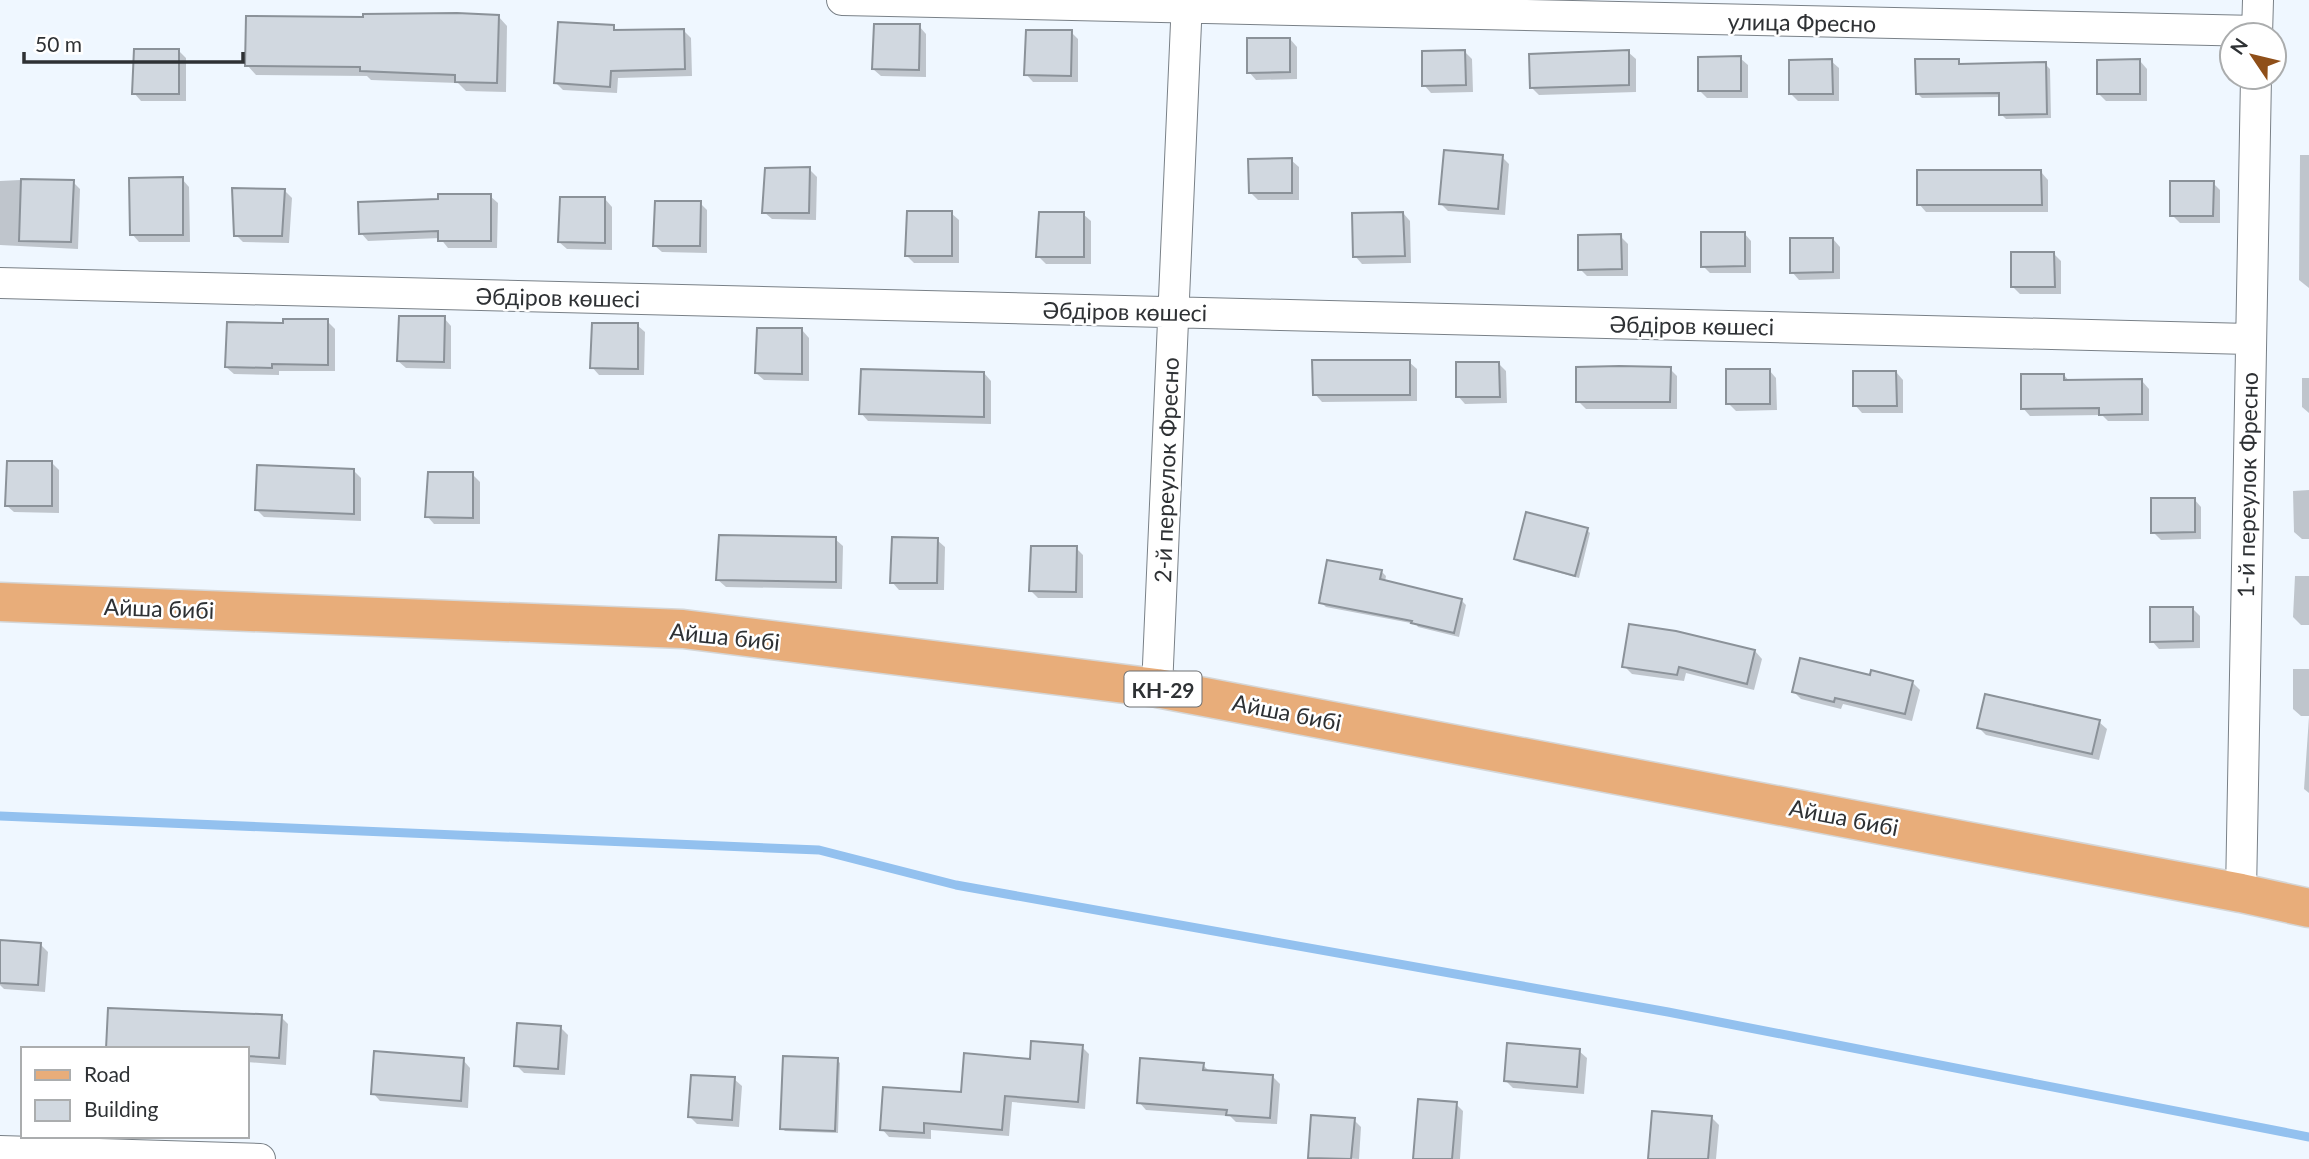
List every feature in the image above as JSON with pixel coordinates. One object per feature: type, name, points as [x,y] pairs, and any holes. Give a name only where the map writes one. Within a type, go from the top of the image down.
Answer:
[{"type":"main road","name":"Айша бибі","points":[[0,602],[683,629],[1157,688],[2309,908]]},
{"type":"street","name":"улица Фресно","points":[[842,0],[1187,4],[2218,32]]},
{"type":"street","points":[[2257,21],[2258,0]]},
{"type":"street","name":"2-й переулок Фресно","points":[[1157,688],[1187,4]]},
{"type":"street","name":"1-й переулок Фресно","points":[[2241,893],[2249,339],[2256,91]]},
{"type":"street","name":"Әбдіров көшесі","points":[[0,283],[2249,339]]},
{"type":"street","points":[[0,1151],[260,1159]]},
{"type":"building","points":[[363,14],[499,15],[497,83],[455,82],[455,75],[360,71],[360,67],[245,66],[246,16],[363,17]]},
{"type":"building","points":[[558,22],[614,25],[614,30],[684,29],[685,69],[611,71],[610,87],[554,83]]},
{"type":"building","points":[[874,24],[920,24],[919,70],[872,69]]},
{"type":"building","points":[[1026,30],[1072,30],[1071,76],[1024,75]]},
{"type":"building","points":[[1247,38],[1290,38],[1290,72],[1247,73]]},
{"type":"building","points":[[134,49],[179,49],[179,94],[132,94]]},
{"type":"building","points":[[1465,50],[1466,85],[1422,86],[1422,51]]},
{"type":"building","points":[[1629,50],[1629,85],[1530,88],[1529,54]]},
{"type":"building","points":[[1741,56],[1741,91],[1698,91],[1698,57]]},
{"type":"building","points":[[1832,59],[1833,94],[1789,94],[1789,60]]},
{"type":"building","points":[[1915,59],[1959,59],[1959,64],[2046,62],[2047,114],[1999,115],[1999,93],[1916,94]]},
{"type":"building","points":[[2140,59],[2140,94],[2097,94],[2097,60]]},
{"type":"building","points":[[1444,150],[1503,155],[1498,209],[1439,204]]},
{"type":"building","points":[[1292,158],[1292,193],[1249,193],[1248,159]]},
{"type":"building","points":[[810,167],[809,213],[762,213],[765,168]]},
{"type":"building","points":[[1917,170],[2041,170],[2042,205],[1917,205]]},
{"type":"building","points":[[183,177],[183,235],[130,235],[129,178]]},
{"type":"building","points":[[21,179],[74,180],[71,242],[19,241]]},
{"type":"building","points":[[2170,181],[2214,181],[2213,216],[2170,216]]},
{"type":"building","points":[[232,188],[285,189],[282,236],[234,236]]},
{"type":"building","points":[[438,194],[491,194],[491,241],[438,241],[438,231],[359,234],[358,202],[438,199]]},
{"type":"building","points":[[560,197],[605,197],[605,243],[558,242]]},
{"type":"building","points":[[655,201],[701,201],[700,246],[653,246]]},
{"type":"building","points":[[907,211],[952,211],[952,256],[905,256]]},
{"type":"building","points":[[1039,212],[1084,212],[1084,257],[1036,257]]},
{"type":"building","points":[[1403,212],[1405,256],[1353,257],[1352,213]]},
{"type":"building","points":[[1701,232],[1745,232],[1745,266],[1701,267]]},
{"type":"building","points":[[1621,234],[1622,269],[1578,270],[1578,235]]},
{"type":"building","points":[[1790,238],[1833,238],[1833,272],[1790,273]]},
{"type":"building","points":[[2011,252],[2054,252],[2055,287],[2011,287]]},
{"type":"building","points":[[399,316],[445,316],[444,362],[397,361]]},
{"type":"building","points":[[283,319],[328,319],[328,365],[225,367],[227,322],[283,323]]},
{"type":"building","points":[[592,323],[638,323],[638,369],[590,368]]},
{"type":"building","points":[[757,328],[802,328],[802,374],[755,373]]},
{"type":"building","points":[[1312,360],[1410,360],[1410,395],[1313,395]]},
{"type":"building","points":[[1456,362],[1499,362],[1500,397],[1456,397]]},
{"type":"building","points":[[1576,367],[1671,367],[1670,402],[1576,402]]},
{"type":"building","points":[[861,369],[984,372],[984,417],[859,414]]},
{"type":"building","points":[[1726,369],[1770,369],[1770,404],[1726,404]]},
{"type":"building","points":[[1853,371],[1896,371],[1897,406],[1853,406]]},
{"type":"building","points":[[2021,374],[2064,374],[2064,380],[2142,379],[2142,414],[2099,415],[2099,408],[2021,409]]},
{"type":"building","points":[[7,461],[52,461],[52,506],[5,506]]},
{"type":"building","points":[[257,465],[354,469],[354,514],[255,510]]},
{"type":"building","points":[[428,472],[473,472],[473,518],[425,517]]},
{"type":"building","points":[[2151,498],[2195,498],[2195,532],[2151,533]]},
{"type":"building","points":[[1526,512],[1588,528],[1575,576],[1514,559]]},
{"type":"building","points":[[719,535],[836,537],[836,582],[716,580]]},
{"type":"building","points":[[892,537],[938,538],[937,583],[890,583]]},
{"type":"building","points":[[1031,546],[1077,546],[1076,592],[1029,591]]},
{"type":"building","points":[[1327,560],[1382,570],[1380,579],[1462,599],[1454,633],[1411,623],[1412,621],[1319,603]]},
{"type":"building","points":[[2150,607],[2193,607],[2193,641],[2150,642]]},
{"type":"building","points":[[1629,624],[1676,631],[1755,650],[1747,684],[1679,667],[1677,675],[1622,667]]},
{"type":"building","points":[[1800,658],[1870,675],[1871,670],[1913,681],[1905,714],[1835,698],[1834,702],[1792,692]]},
{"type":"building","points":[[1985,694],[2100,720],[2092,754],[1977,728]]},
{"type":"building","points":[[0,940],[41,943],[38,985],[0,983]]},
{"type":"building","points":[[108,1008],[282,1015],[279,1058],[248,1056],[248,1047],[106,1047]]},
{"type":"building","points":[[517,1023],[561,1026],[558,1069],[514,1066]]},
{"type":"building","points":[[1031,1041],[1083,1045],[1078,1102],[1005,1096],[1002,1130],[924,1123],[924,1133],[880,1130],[883,1087],[961,1092],[964,1053],[1030,1059]]},
{"type":"building","points":[[1507,1043],[1580,1049],[1577,1087],[1504,1081]]},
{"type":"building","points":[[374,1051],[464,1058],[461,1101],[371,1094]]},
{"type":"building","points":[[783,1056],[838,1058],[835,1131],[780,1129]]},
{"type":"building","points":[[1140,1058],[1204,1063],[1203,1070],[1273,1075],[1270,1118],[1226,1115],[1227,1110],[1137,1103]]},
{"type":"building","points":[[691,1075],[735,1077],[732,1120],[688,1117]]},
{"type":"building","points":[[1418,1099],[1457,1102],[1452,1159],[1413,1159]]},
{"type":"building","points":[[1652,1111],[1712,1116],[1708,1159],[1648,1159]]},
{"type":"building","points":[[1311,1115],[1355,1118],[1351,1159],[1308,1158]]},
{"type":"waterway","points":[[0,816],[819,850],[956,885],[1668,1012],[2309,1137]]}]
